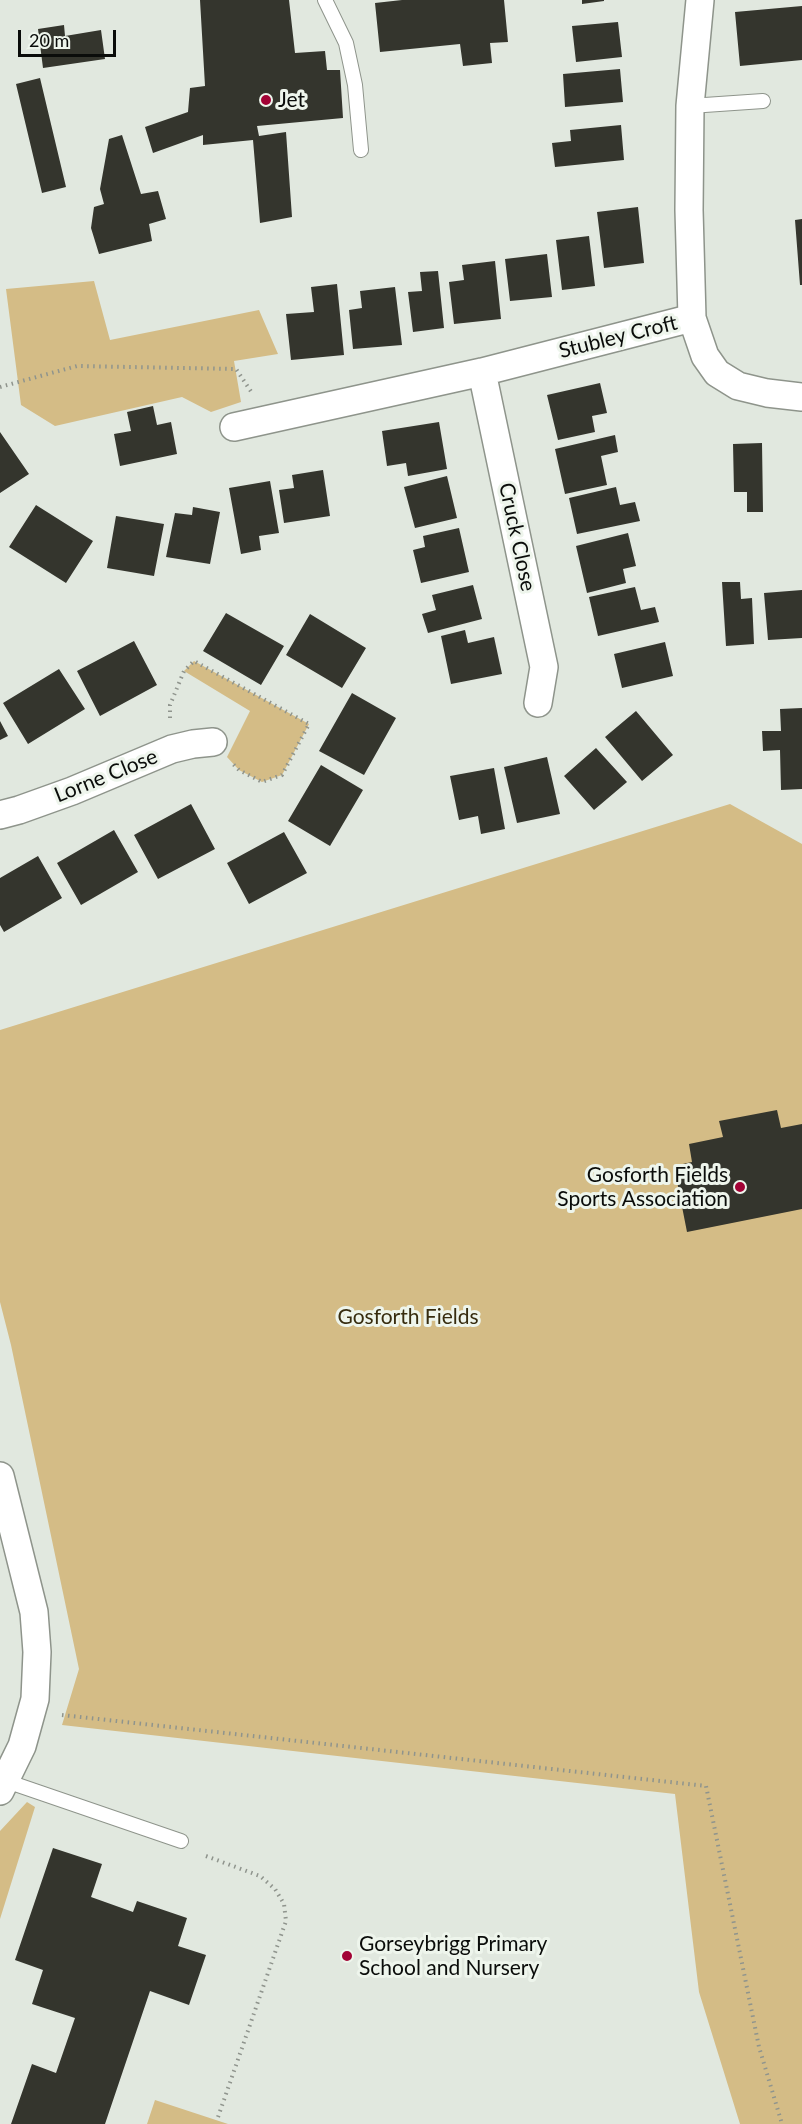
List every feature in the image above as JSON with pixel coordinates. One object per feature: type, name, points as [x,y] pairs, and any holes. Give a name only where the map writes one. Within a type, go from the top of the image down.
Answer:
[{"type":"street","name":"Stubley Croft","points":[[234,427],[482,372],[692,318],[689,210],[690,106],[700,0]]},
{"type":"street","points":[[692,318],[705,356],[717,373],[738,386],[767,393],[802,397]]},
{"type":"street","name":"Cruck Close","points":[[482,372],[544,667],[538,703]]},
{"type":"street","name":"Lorne Close","points":[[0,815],[72,791],[172,749],[213,742]]},
{"type":"street","points":[[0,1479],[34,1612],[37,1652],[35,1699],[22,1746],[3,1786]]},
{"type":"lane","points":[[325,0],[346,43],[355,85],[361,150]]},
{"type":"lane","points":[[690,106],[763,101]]},
{"type":"lane","points":[[3,1786],[181,1841]]},
{"type":"path","points":[[0,387],[77,366],[236,369],[270,418]]},
{"type":"path","points":[[31,1712],[706,1786],[759,2047],[782,2124]]},
{"type":"path","points":[[206,1856],[260,1876],[275,1888],[284,1904],[285,1922],[217,2120]]},
{"type":"green space","points":[[94,281],[110,340],[259,310],[278,354],[234,361],[241,402],[211,412],[182,397],[55,426],[21,405],[6,289]]},
{"type":"green space","points":[[194,661],[309,724],[282,775],[262,782],[239,770],[227,757],[250,711],[184,671]]},
{"type":"green space","name":"Gosforth Fields","points":[[730,804],[802,844],[802,2124],[740,2124],[699,1992],[675,1794],[62,1725],[79,1669],[0,1302],[0,1030]]},
{"type":"green space","points":[[27,1802],[35,1807],[0,1919],[0,1831]]},
{"type":"green space","points":[[155,2100],[228,2124],[147,2124]]},
{"type":"building","name":"Jet","points":[[200,0],[289,0],[295,53],[325,51],[327,70],[340,70],[343,118],[257,126],[259,136],[286,132],[292,217],[260,223],[253,140],[203,145],[203,135],[153,153],[145,127],[188,112],[190,88],[205,86]]},
{"type":"building","points":[[402,0],[504,0],[508,42],[490,43],[492,63],[463,66],[460,44],[380,52],[375,3]]},
{"type":"building","points":[[582,0],[604,0],[604,1],[582,4]]},
{"type":"building","points":[[802,6],[802,60],[740,66],[735,12]]},
{"type":"building","points":[[618,22],[622,57],[576,62],[572,26]]},
{"type":"building","points":[[64,25],[65,36],[101,30],[105,59],[43,68],[38,29]]},
{"type":"building","points":[[620,69],[623,102],[565,107],[563,74]]},
{"type":"building","points":[[40,78],[66,187],[42,193],[16,84]]},
{"type":"building","points":[[621,125],[624,160],[555,167],[552,143],[571,141],[570,130]]},
{"type":"building","points":[[122,135],[141,194],[158,191],[166,219],[149,224],[152,241],[99,254],[91,228],[94,207],[104,204],[100,189],[109,139]]},
{"type":"building","points":[[638,207],[644,263],[604,268],[597,212]]},
{"type":"building","points":[[802,219],[802,285],[800,285],[795,220]]},
{"type":"building","points":[[589,236],[595,286],[562,290],[556,240]]},
{"type":"building","points":[[547,254],[552,297],[510,301],[505,259]]},
{"type":"building","points":[[495,261],[501,319],[454,324],[449,282],[464,280],[462,265]]},
{"type":"building","points":[[438,271],[444,328],[413,332],[408,292],[422,291],[420,272]]},
{"type":"building","points":[[337,284],[344,355],[291,360],[286,314],[314,312],[311,287]]},
{"type":"building","points":[[395,287],[402,345],[353,349],[349,310],[362,308],[360,291]]},
{"type":"building","points":[[600,383],[607,413],[592,416],[595,432],[558,440],[547,395]]},
{"type":"building","points":[[153,406],[157,425],[171,422],[177,454],[120,466],[114,434],[131,431],[127,412]]},
{"type":"building","points":[[439,422],[447,469],[408,476],[406,463],[387,466],[382,431]]},
{"type":"building","points":[[0,432],[29,474],[0,493]]},
{"type":"building","points":[[615,435],[618,452],[601,456],[607,485],[565,494],[555,449]]},
{"type":"building","points":[[762,443],[763,512],[747,512],[747,492],[734,492],[733,444]]},
{"type":"building","points":[[323,470],[330,516],[284,523],[279,490],[294,488],[292,475]]},
{"type":"building","points":[[447,476],[457,518],[415,528],[404,487]]},
{"type":"building","points":[[270,481],[279,533],[259,536],[261,550],[241,554],[229,488]]},
{"type":"building","points":[[616,487],[620,505],[635,502],[640,521],[577,534],[569,498]]},
{"type":"building","points":[[36,505],[93,541],[66,583],[9,547]]},
{"type":"building","points":[[193,507],[220,512],[210,564],[166,557],[175,513],[192,515]]},
{"type":"building","points":[[116,516],[164,524],[154,576],[107,568]]},
{"type":"building","points":[[459,528],[469,572],[421,583],[413,550],[425,547],[423,536]]},
{"type":"building","points":[[628,533],[636,566],[623,569],[626,583],[587,593],[576,546]]},
{"type":"building","points":[[722,582],[740,582],[741,599],[752,598],[754,644],[726,646]]},
{"type":"building","points":[[473,585],[482,619],[428,633],[422,614],[436,610],[432,595]]},
{"type":"building","points":[[635,587],[641,610],[655,607],[659,622],[598,636],[589,597]]},
{"type":"building","points":[[802,590],[802,638],[768,640],[764,593]]},
{"type":"building","points":[[226,613],[284,646],[261,685],[203,651]]},
{"type":"building","points":[[310,614],[366,648],[342,688],[286,655]]},
{"type":"building","points":[[465,630],[468,643],[494,637],[502,674],[451,684],[441,636]]},
{"type":"building","points":[[134,641],[157,685],[100,716],[77,671]]},
{"type":"building","points":[[665,642],[673,676],[622,688],[614,654]]},
{"type":"building","points":[[59,669],[85,709],[28,744],[3,703]]},
{"type":"building","points":[[352,693],[396,718],[364,775],[319,751]]},
{"type":"building","points":[[802,708],[802,789],[781,790],[780,750],[763,751],[762,731],[781,731],[780,709]]},
{"type":"building","points":[[636,711],[673,755],[642,781],[605,737]]},
{"type":"building","points":[[0,721],[8,736],[0,740]]},
{"type":"building","points":[[596,748],[627,782],[594,810],[564,776]]},
{"type":"building","points":[[547,757],[560,814],[517,823],[504,767]]},
{"type":"building","points":[[321,765],[363,790],[330,846],[288,821]]},
{"type":"building","points":[[494,768],[505,829],[481,834],[478,816],[459,820],[450,776]]},
{"type":"building","points":[[191,804],[215,849],[158,879],[134,835]]},
{"type":"building","points":[[114,830],[138,872],[81,905],[57,863]]},
{"type":"building","points":[[284,832],[307,873],[249,904],[227,863]]},
{"type":"building","points":[[38,856],[62,898],[4,932],[0,925],[0,878]]},
{"type":"building","name":"Gosforth Fields Sports Association","points":[[777,1110],[781,1128],[802,1124],[802,1209],[687,1232],[674,1166],[692,1162],[689,1144],[723,1137],[719,1121]]},
{"type":"building","points":[[53,1848],[102,1864],[91,1897],[133,1912],[137,1901],[187,1918],[178,1946],[206,1955],[189,2005],[150,1991],[105,2124],[11,2124],[32,2064],[56,2073],[75,2018],[32,2004],[43,1970],[15,1960]]},
{"type":"place","name":"Jet","points":[[266,100]]},
{"type":"place","name":"Gosforth Fields Sports Association","points":[[740,1187]]},
{"type":"place","name":"Gorseybrigg Primary School and Nursery","points":[[347,1956]]}]
